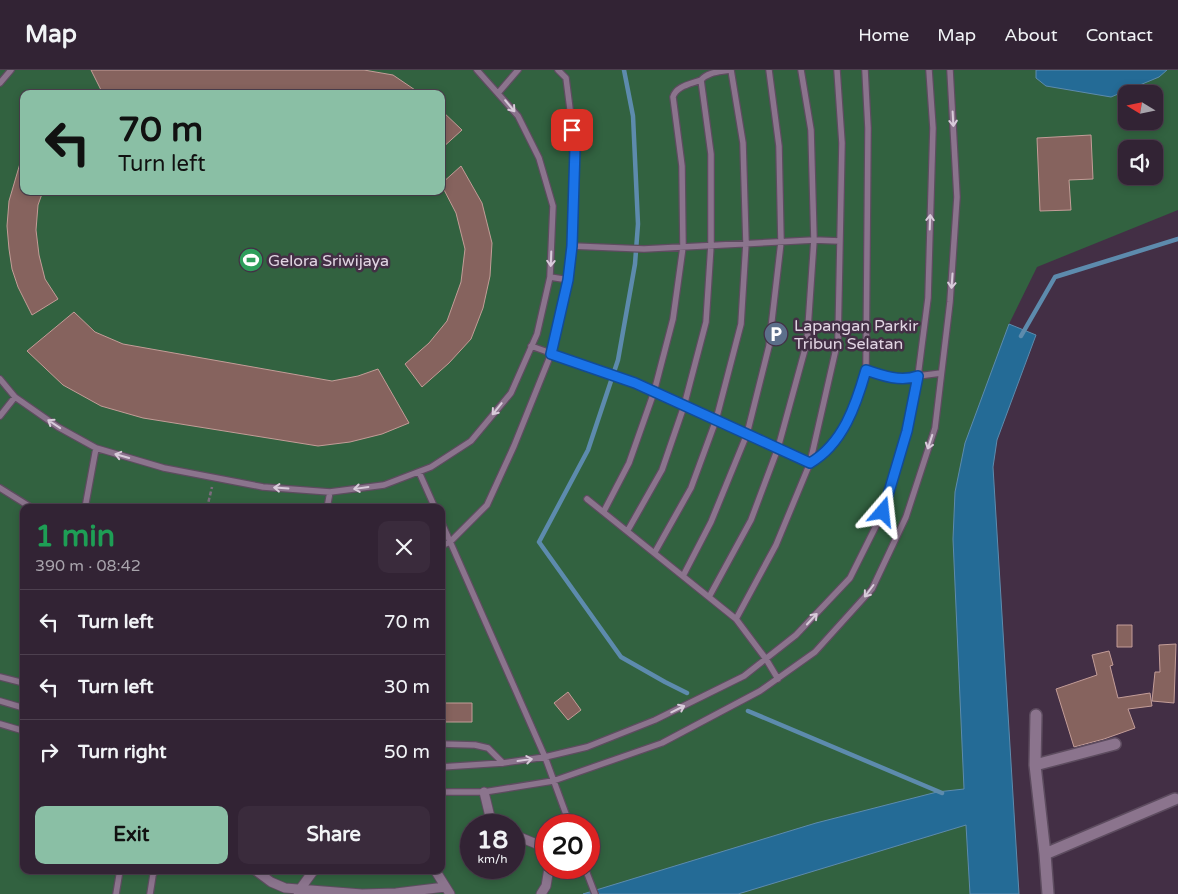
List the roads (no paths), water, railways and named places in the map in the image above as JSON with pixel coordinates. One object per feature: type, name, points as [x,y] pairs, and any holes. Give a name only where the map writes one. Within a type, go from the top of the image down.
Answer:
[{"type":"street","points":[[1036,715],[1036,765],[1048,894]]},
{"type":"street","points":[[1036,765],[1115,744]]},
{"type":"street","points":[[484,792],[489,814]]},
{"type":"street","points":[[1045,854],[1175,799]]},
{"type":"street","points":[[260,874],[271,882],[298,892],[362,894],[447,891],[437,874]]},
{"type":"street","points":[[298,892],[311,874]]},
{"type":"street","points":[[541,894],[546,886],[547,879]]},
{"type":"lane","points":[[0,84],[11,70]]},
{"type":"lane","points":[[0,379],[15,397],[58,427],[96,448],[164,468],[263,487],[330,492],[384,485],[431,467],[471,441],[511,393],[537,334],[550,277],[553,206],[539,158],[518,116],[499,92],[477,70]]},
{"type":"lane","points":[[499,92],[518,70]]},
{"type":"lane","points":[[445,544],[450,542],[487,505],[514,446],[551,354],[568,280],[572,246],[575,148],[566,78],[558,70]]},
{"type":"lane","points":[[604,511],[629,464],[654,392],[673,319],[683,247],[682,166],[674,93],[701,80],[705,76],[730,70],[743,143],[746,243],[741,324],[716,420],[691,488],[654,552]]},
{"type":"lane","points":[[683,576],[711,522],[747,434],[769,346],[781,242],[779,146],[769,70]]},
{"type":"lane","points":[[709,597],[751,520],[778,448],[807,342],[814,240],[812,130],[801,70]]},
{"type":"lane","points":[[736,619],[776,545],[810,463],[838,340],[842,143],[837,70]]},
{"type":"lane","points":[[810,463],[823,455],[842,432],[858,398],[866,370],[868,128],[865,70]]},
{"type":"lane","points":[[445,767],[503,763],[545,757],[587,747],[655,720],[744,676],[796,636],[850,578],[883,512],[907,431],[918,376],[928,298],[933,128],[929,70]]},
{"type":"lane","points":[[445,792],[484,792],[554,780],[662,743],[760,691],[815,652],[872,589],[906,517],[935,428],[950,302],[957,197],[950,70]]},
{"type":"lane","points":[[628,530],[662,470],[684,406],[706,322],[711,245],[711,154],[701,80]]},
{"type":"lane","points":[[572,246],[644,249],[814,240],[840,241]]},
{"type":"lane","points":[[550,277],[568,280]]},
{"type":"lane","points":[[531,346],[635,383],[810,463]]},
{"type":"lane","points":[[866,370],[887,377],[909,379],[941,373]]},
{"type":"lane","points":[[0,416],[15,397]]},
{"type":"lane","points":[[86,504],[96,448]]},
{"type":"lane","points":[[419,472],[433,504]]},
{"type":"lane","points":[[0,488],[26,504]]},
{"type":"lane","points":[[328,504],[330,492]]},
{"type":"lane","points":[[588,499],[736,619],[766,659],[778,679]]},
{"type":"lane","points":[[445,530],[545,757],[566,814]]},
{"type":"lane","points":[[0,677],[20,682]]},
{"type":"lane","points":[[0,702],[20,707]]},
{"type":"lane","points":[[0,724],[20,730]]},
{"type":"lane","points":[[445,744],[475,745],[488,748],[503,763]]},
{"type":"lane","points":[[116,894],[119,874]]},
{"type":"lane","points":[[150,894],[154,874]]},
{"type":"lane","points":[[589,879],[593,891]]},
{"type":"water","points":[[1036,70],[1167,70],[1159,77],[1140,85],[1118,85],[1118,94],[1111,97],[1046,86],[1036,78]]},
{"type":"water","points":[[1009,324],[1036,335],[997,440],[993,467],[1019,894],[970,894],[966,825],[738,894],[583,894],[816,823],[937,792],[964,789],[953,539],[955,492],[965,443]]},
{"type":"waterway","points":[[624,70],[633,116],[638,224],[635,264],[618,360],[588,450],[539,542],[621,657],[687,693]]},
{"type":"waterway","points":[[1021,336],[1055,277],[1178,239]]},
{"type":"waterway","points":[[748,711],[942,793]]},
{"type":"place","name":"Gelora Sriwijaya","points":[[251,260]]},
{"type":"place","name":"Lapangan Parkir Tribun Selatan","points":[[776,334]]}]
